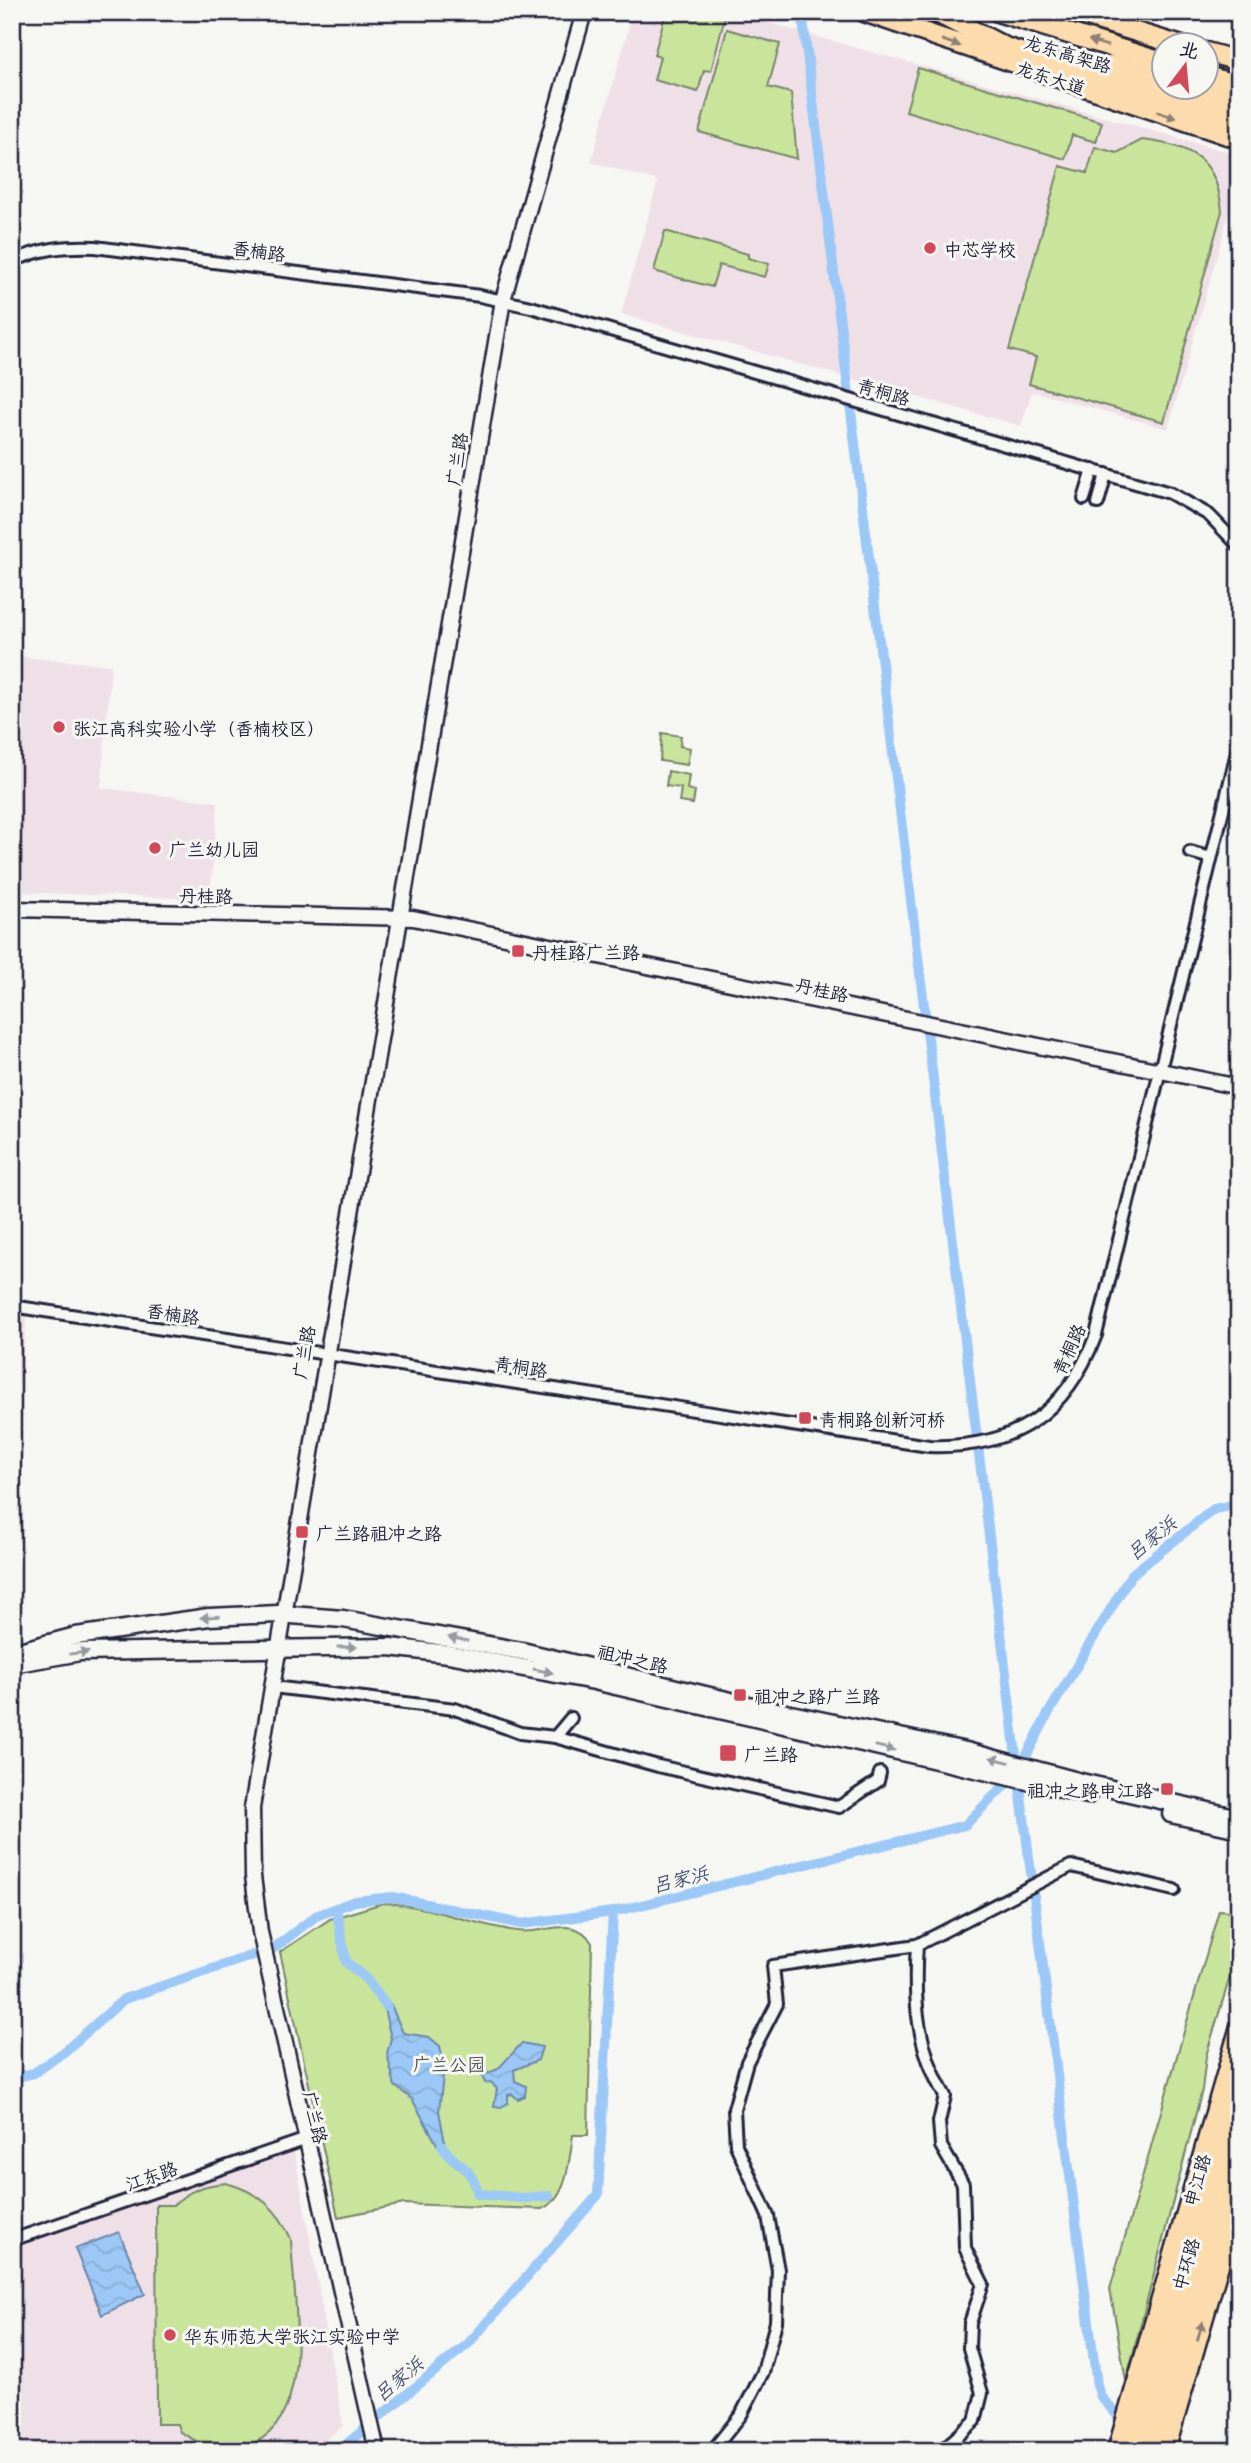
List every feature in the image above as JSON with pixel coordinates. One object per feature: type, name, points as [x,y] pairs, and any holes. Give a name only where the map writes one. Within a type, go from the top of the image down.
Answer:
[{"type":"highway","name":"龙东高架路","points":[[999,12],[1150,59]]},
{"type":"highway","name":"龙东高架路","points":[[936,13],[1150,78]]},
{"type":"highway","points":[[936,13],[1006,48],[1239,120]]},
{"type":"highway","points":[[1220,99],[1239,105]]},
{"type":"highway","name":"中环路","points":[[1132,2451],[1239,2077]]},
{"type":"highway","name":"中环路","points":[[1161,2448],[1239,2144]]},
{"type":"main road","name":"龙东大道","points":[[864,12],[1239,139]]},
{"type":"main road","points":[[1070,12],[1150,36]]},
{"type":"main road","points":[[1220,56],[1239,61]]},
{"type":"main road","name":"祖冲之路","points":[[12,1653],[76,1636],[150,1624],[282,1614],[380,1625],[522,1651],[1079,1787],[1239,1829]]},
{"type":"main road","name":"祖冲之路","points":[[12,1664],[80,1652],[390,1647],[448,1654],[594,1681],[962,1758]]},
{"type":"main road","name":"祖冲之路","points":[[1079,1787],[1239,1818]]},
{"type":"main road","name":"申江路","points":[[1117,2451],[1239,2030]]},
{"type":"main road","points":[[1161,2448],[1239,2196]]},
{"type":"street","name":"广兰路","points":[[370,2451],[364,2409],[257,1933],[247,1877],[246,1819],[325,1354],[377,1015],[392,933],[398,920],[503,300],[584,12]]},
{"type":"street","name":"香楠路","points":[[12,262],[39,251],[66,246],[95,247],[503,300]]},
{"type":"street","name":"青桐路","points":[[503,300],[1170,494],[1197,506],[1223,527],[1239,545]]},
{"type":"street","points":[[1084,499],[1093,470]]},
{"type":"street","points":[[1098,503],[1106,474]]},
{"type":"street","name":"青桐路","points":[[325,1354],[929,1446],[957,1447],[995,1440],[1033,1422],[1051,1408],[1079,1375],[1109,1287],[1239,744]]},
{"type":"street","points":[[1190,852],[1211,858]]},
{"type":"street","name":"丹桂路","points":[[12,909],[398,920],[413,918],[1239,1094]]},
{"type":"street","name":"丹桂路","points":[[1159,1075],[1239,1087]]},
{"type":"street","name":"香楠路","points":[[12,1306],[325,1354]]},
{"type":"street","name":"广兰路","points":[[257,1933],[252,1808],[273,1687],[276,1649]]},
{"type":"street","points":[[273,1687],[456,1709],[520,1733],[555,1737],[658,1766],[839,1807],[878,1781],[880,1773]]},
{"type":"street","points":[[555,1737],[571,1718]]},
{"type":"street","points":[[712,2451],[741,2415],[763,2372],[776,2322],[778,2270],[768,2216],[736,2145],[734,2109],[747,2062],[777,2004],[773,1966],[916,1945],[1071,1866],[1174,1890]]},
{"type":"street","points":[[916,1945],[914,1987],[919,2035],[933,2074],[945,2096],[939,2122],[941,2146],[963,2184],[965,2248],[983,2284],[970,2323],[969,2348],[982,2393],[975,2421],[941,2451]]},
{"type":"street","name":"广兰路","points":[[267,1978],[364,2409],[377,2451]]},
{"type":"street","name":"江东路","points":[[12,2240],[302,2141]]},
{"type":"shaded area","name":"中芯学校","points":[[633,12],[729,12],[1239,155],[1239,178],[1168,429],[1032,391],[1021,426],[621,314],[658,181],[591,162]]},
{"type":"shaded area","name":"张江高科实验小学（香楠校区）","points":[[12,656],[111,665],[101,788],[218,802],[210,899],[12,892]]},
{"type":"shaded area","points":[[12,1315],[27,1318],[18,1391],[12,1391]]},
{"type":"shaded area","name":"华东师范大学张江实验中学","points":[[294,2149],[343,2426],[313,2451],[12,2451],[12,2244]]},
{"type":"green space","points":[[666,12],[711,12],[725,16],[711,71],[704,70],[698,92],[654,80],[660,57],[654,55]]},
{"type":"green space","points":[[727,29],[780,44],[768,87],[791,93],[797,159],[699,132]]},
{"type":"green space","points":[[918,68],[1102,122],[1096,142],[1072,135],[1065,159],[906,111]]},
{"type":"green space","points":[[1142,140],[1175,146],[1199,158],[1214,178],[1222,211],[1164,422],[1029,384],[1036,357],[1009,350],[1060,166],[1087,173],[1095,147],[1117,153]]},
{"type":"green space","points":[[665,231],[748,254],[748,258],[769,264],[765,277],[719,265],[712,287],[654,271]]},
{"type":"green space","points":[[662,733],[681,736],[680,746],[690,748],[687,765],[660,761]]},
{"type":"green space","points":[[668,771],[689,775],[687,789],[695,791],[693,804],[679,802],[681,788],[666,786]]},
{"type":"green space","name":"广兰公园","points":[[383,1903],[417,1907],[517,1931],[568,1927],[585,1934],[592,1943],[588,2135],[573,2135],[562,2187],[551,2203],[542,2209],[404,2204],[338,2217],[280,1952],[330,1919]]},
{"type":"green space","points":[[1219,1910],[1239,1912],[1239,1947],[1206,2056],[1202,2090],[1126,2381],[1110,2289]]},
{"type":"green space","points":[[226,2183],[248,2191],[266,2203],[286,2228],[291,2239],[297,2320],[293,2381],[286,2407],[273,2428],[254,2443],[224,2450],[190,2438],[180,2432],[177,2424],[157,2424],[156,2205],[173,2205],[197,2189]]},
{"type":"water","points":[[391,2005],[403,2033],[429,2037],[440,2046],[444,2067],[439,2111],[445,2143],[438,2146],[412,2099],[395,2086],[387,2054],[391,2038],[384,2009]]},
{"type":"water","points":[[522,2043],[542,2047],[538,2060],[514,2070],[515,2081],[526,2086],[525,2096],[518,2099],[512,2094],[508,2095],[508,2103],[501,2107],[494,2106],[497,2089],[491,2082],[485,2083],[482,2076],[498,2069]]},
{"type":"water","points":[[119,2232],[145,2294],[102,2315],[75,2249]]},
{"type":"waterway","points":[[802,12],[1018,1772],[1097,2385],[1101,2397],[1127,2426]]},
{"type":"waterway","name":"吕家浜","points":[[338,2451],[469,2343],[598,2195],[613,1912],[965,1825],[1018,1772],[1048,1714],[1131,1575],[1214,1509],[1239,1504]]},
{"type":"waterway","points":[[12,2078],[34,2073],[64,2052],[124,1999],[274,1948],[316,1916],[355,1901],[393,1897],[521,1924],[613,1912]]},
{"type":"waterway","points":[[336,1908],[346,1962],[366,1979],[387,2007]]},
{"type":"waterway","points":[[442,2145],[471,2176],[478,2194],[522,2198],[549,2196]]},
{"type":"place","name":"中芯学校","points":[[930,248]]},
{"type":"place","name":"张江高科实验小学（香楠校区）","points":[[59,727]]},
{"type":"place","name":"广兰幼儿园","points":[[155,848]]},
{"type":"place","name":"丹桂路广兰路","points":[[518,951]]},
{"type":"place","name":"青桐路创新河桥","points":[[805,1418]]},
{"type":"place","name":"广兰路祖冲之路","points":[[302,1532]]},
{"type":"place","name":"祖冲之路广兰路","points":[[740,1695]]},
{"type":"place","name":"广兰路","points":[[728,1753]]},
{"type":"place","name":"祖冲之路申江路","points":[[1167,1789]]},
{"type":"place","name":"华东师范大学张江实验中学","points":[[170,2335]]}]
